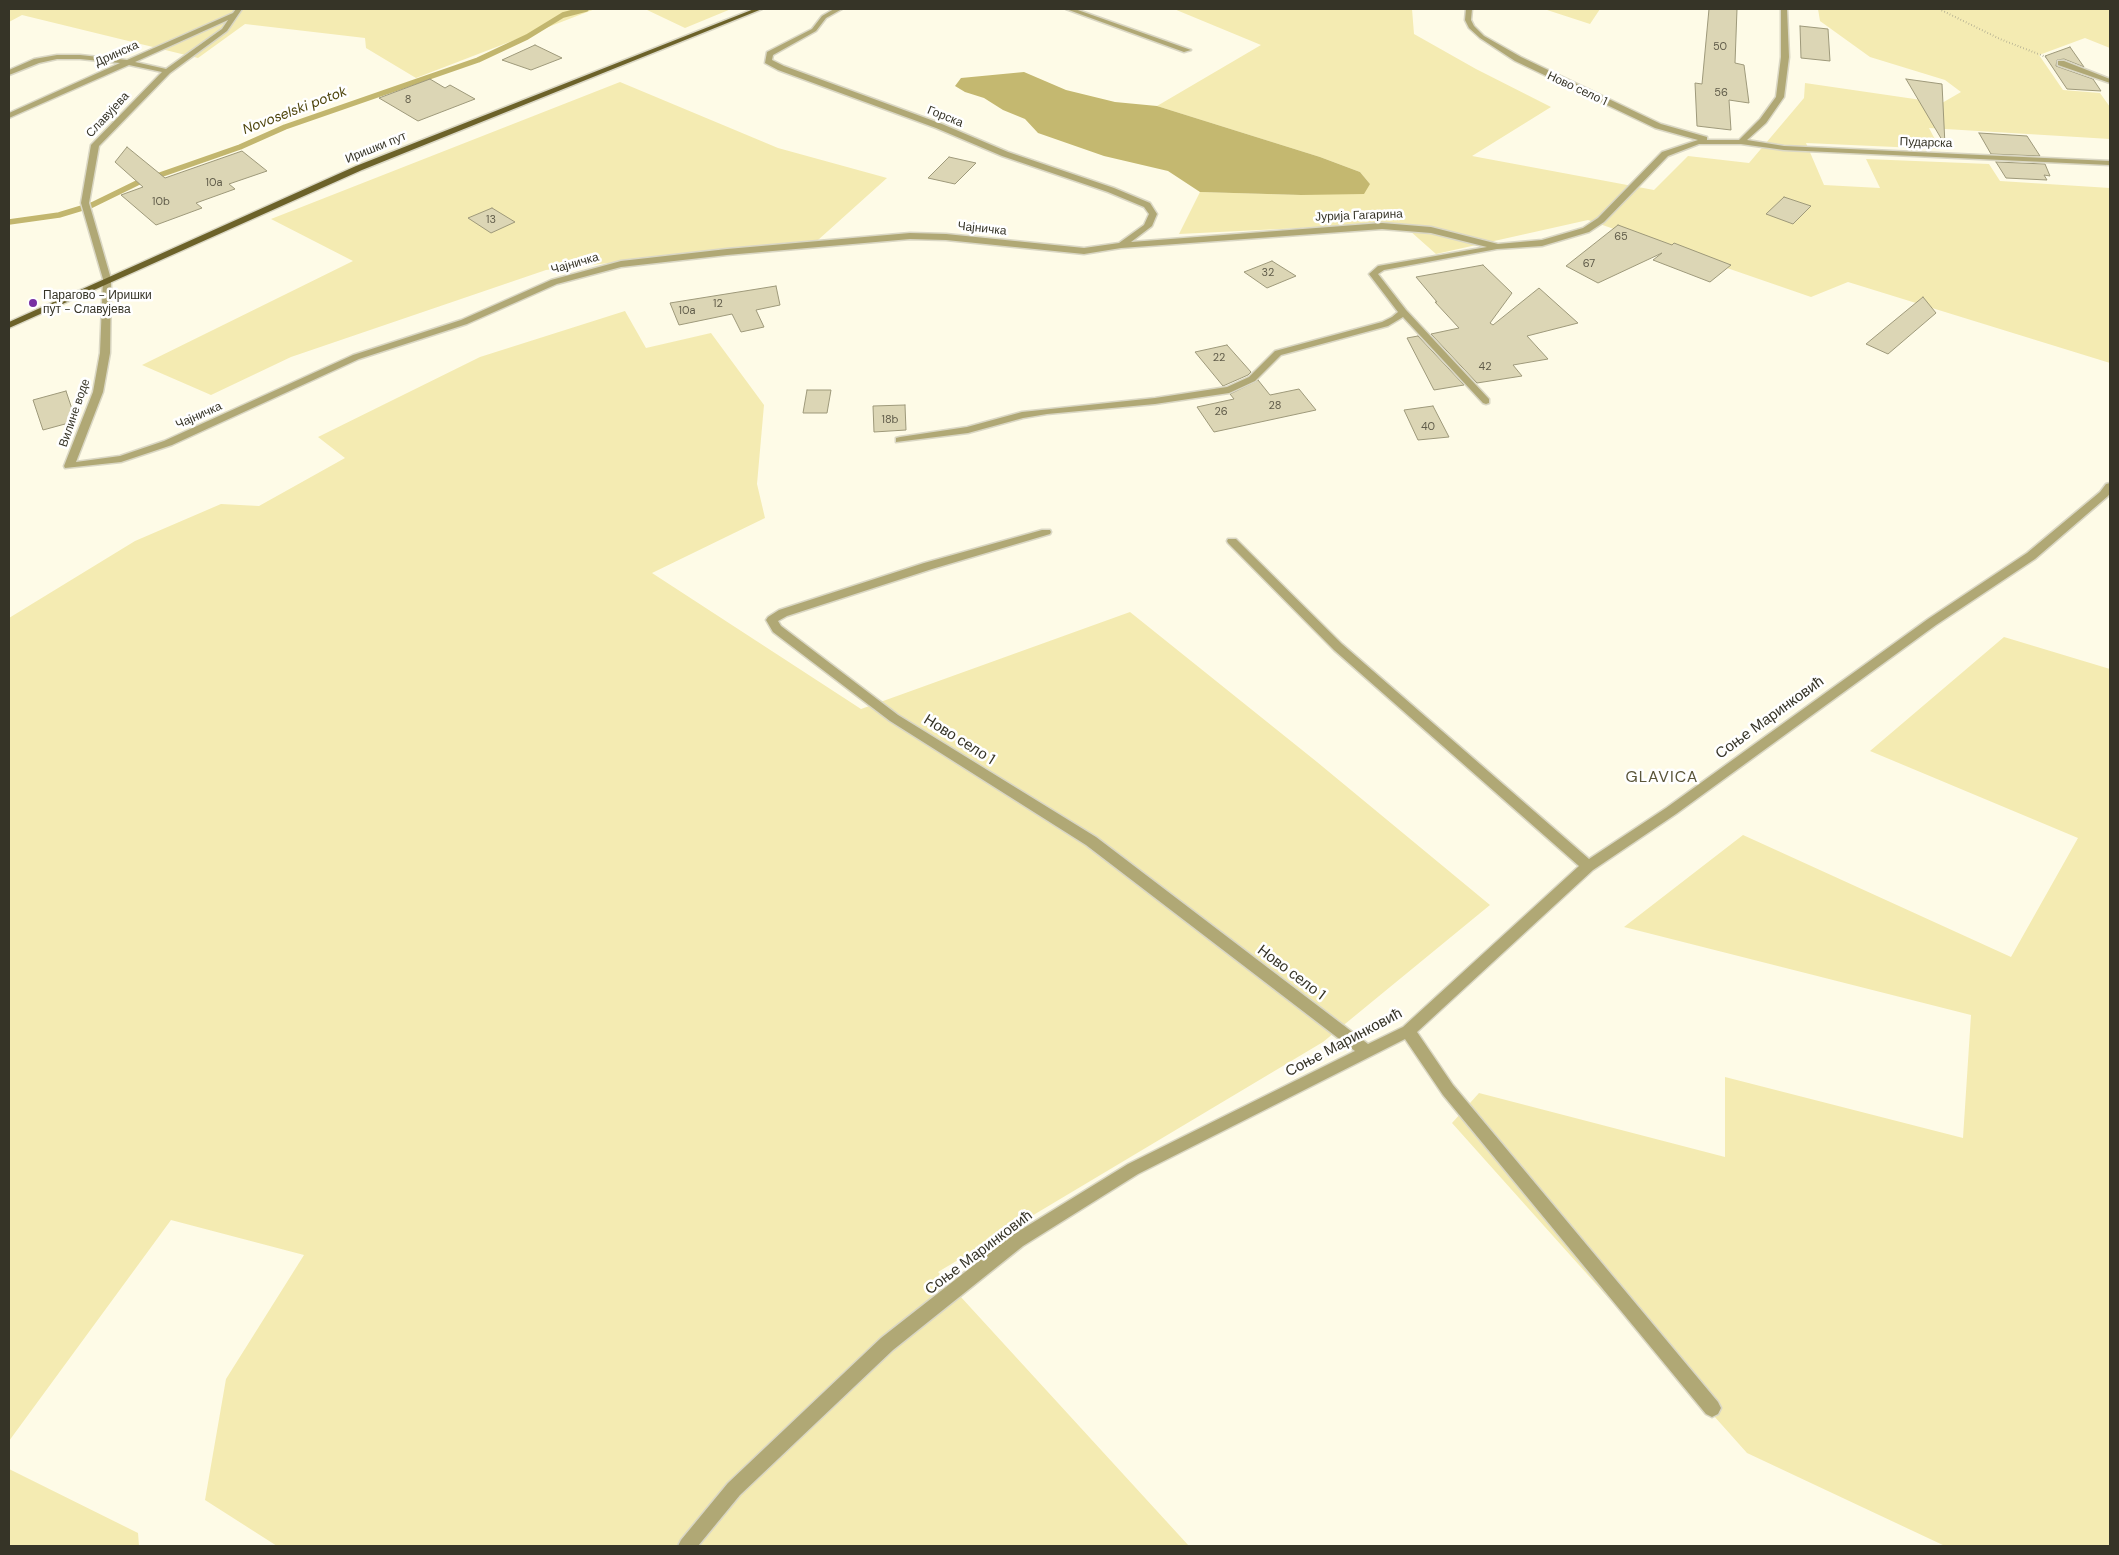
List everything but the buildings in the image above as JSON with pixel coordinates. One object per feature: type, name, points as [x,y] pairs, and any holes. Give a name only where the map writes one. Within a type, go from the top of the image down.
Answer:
[{"type":"main road","name":"Иришки пут","points":[[9,325],[359,168],[759,9]]},
{"type":"street","name":"Горска","points":[[839,9],[824,18],[814,30],[770,54],[768,61],[781,68],[939,126],[1005,154],[1102,187],[1147,205],[1153,214],[1148,226],[1121,245]]},
{"type":"street","points":[[1069,9],[1187,50]]},
{"type":"street","name":"Ново село 1","points":[[1470,9],[1468,20],[1471,27],[1482,37],[1518,60],[1658,126],[1709,141]]},
{"type":"street","points":[[1741,142],[1763,121],[1780,97],[1785,57],[1784,9]]},
{"type":"street","name":"Славујева","points":[[108,279],[85,203],[95,145],[167,71],[225,30],[238,11]]},
{"type":"street","name":"Дринска","points":[[9,116],[238,11]]},
{"type":"street","points":[[9,72],[37,61],[57,57],[80,57],[126,62],[167,71]]},
{"type":"street","points":[[2061,63],[2110,81]]},
{"type":"street","name":"Јурија Гагарина","points":[[1121,245],[1382,226],[1431,230],[1498,247],[1542,243],[1577,234],[1601,220],[1665,154],[1680,147],[1709,141],[1741,142]]},
{"type":"street","name":"Пударска","points":[[1741,142],[1784,148],[2110,163]]},
{"type":"street","name":"Чајничка","points":[[69,466],[121,459],[168,444],[356,357],[464,322],[554,282],[621,264],[727,252],[910,236],[946,237],[1084,251],[1121,245]]},
{"type":"street","points":[[1486,401],[1403,312],[1373,274],[1381,268],[1498,247]]},
{"type":"street","name":"Вилине воде","points":[[69,466],[98,392],[105,353],[108,279]]},
{"type":"street","points":[[900,440],[968,430],[1022,415],[1047,411],[1155,401],[1229,390],[1252,380],[1278,353],[1385,324],[1403,312]]},
{"type":"street","name":"Соње Маринковић","points":[[687,1546],[734,1490],[887,1344],[1016,1240],[1133,1169],[1408,1031],[1588,866],[1671,811],[1932,622],[2031,556],[2104,494],[2110,486]]},
{"type":"street","name":"Ново село 1","points":[[1046,532],[928,566],[782,614],[772,620],[777,629],[894,718],[1091,840],[1366,1051]]},
{"type":"street","points":[[1232,540],[1338,647],[1588,866]]},
{"type":"street","points":[[1408,1031],[1448,1090],[1712,1408]]},
{"type":"path","points":[[1939,9],[2000,39],[2061,63]]},
{"type":"shaded area","points":[[9,9],[595,9],[416,78],[366,48],[365,38],[245,24],[198,58],[22,15],[9,22]]},
{"type":"shaded area","points":[[645,9],[731,9],[685,28]]},
{"type":"shaded area","points":[[1174,9],[1412,9],[1414,34],[1476,69],[1551,107],[1472,156],[1654,190],[1688,156],[1749,163],[1804,98],[1805,83],[1942,103],[1961,92],[1945,80],[1870,57],[1820,21],[1818,9],[2110,9],[2110,48],[2085,38],[2039,55],[2063,90],[2100,93],[2110,107],[2110,139],[1929,128],[1940,149],[1806,143],[1824,185],[1880,188],[1866,159],[1989,164],[2000,181],[2110,188],[2110,363],[1848,282],[1811,297],[1588,220],[1436,254],[1401,223],[1179,234],[1200,192],[1301,195],[1370,184],[1360,172],[1320,157],[1157,106],[1261,45]]},
{"type":"shaded area","points":[[1544,9],[1600,9],[1590,24]]},
{"type":"shaded area","points":[[1024,72],[1066,90],[1115,102],[1157,106],[1320,157],[1360,172],[1370,184],[1364,194],[1301,195],[1200,192],[1168,171],[1104,156],[1038,133],[1025,119],[1003,110],[984,98],[965,92],[955,86],[961,78]]},
{"type":"shaded area","points":[[620,82],[778,148],[887,178],[818,240],[546,270],[291,357],[211,395],[142,365],[353,261],[271,219]]},
{"type":"shaded area","points":[[625,311],[646,348],[711,333],[764,405],[757,484],[765,518],[652,573],[861,709],[1130,612],[1317,762],[1490,905],[1323,1042],[938,1272],[1189,1546],[277,1546],[205,1500],[226,1379],[304,1255],[171,1220],[9,1441],[9,618],[135,541],[221,504],[259,506],[345,458],[318,437],[480,357]]},
{"type":"shaded area","points":[[2004,637],[2110,669],[2110,1546],[1945,1546],[1747,1453],[1452,1123],[1479,1093],[1725,1157],[1725,1077],[1963,1138],[1971,1015],[1624,927],[1743,835],[2011,957],[2078,838],[1870,751]]},
{"type":"shaded area","points":[[9,1469],[138,1533],[139,1546],[9,1546]]},
{"type":"waterway","name":"Novoselski potok","points":[[9,222],[59,215],[92,205],[137,183],[240,147],[285,127],[478,60],[527,37],[563,15],[586,9]]},
{"type":"place","name":"Парагово - Иришки пут - Славујева","points":[[33,303]]},
{"type":"district","name":"GLAVICA","points":[[1662,778]]}]
